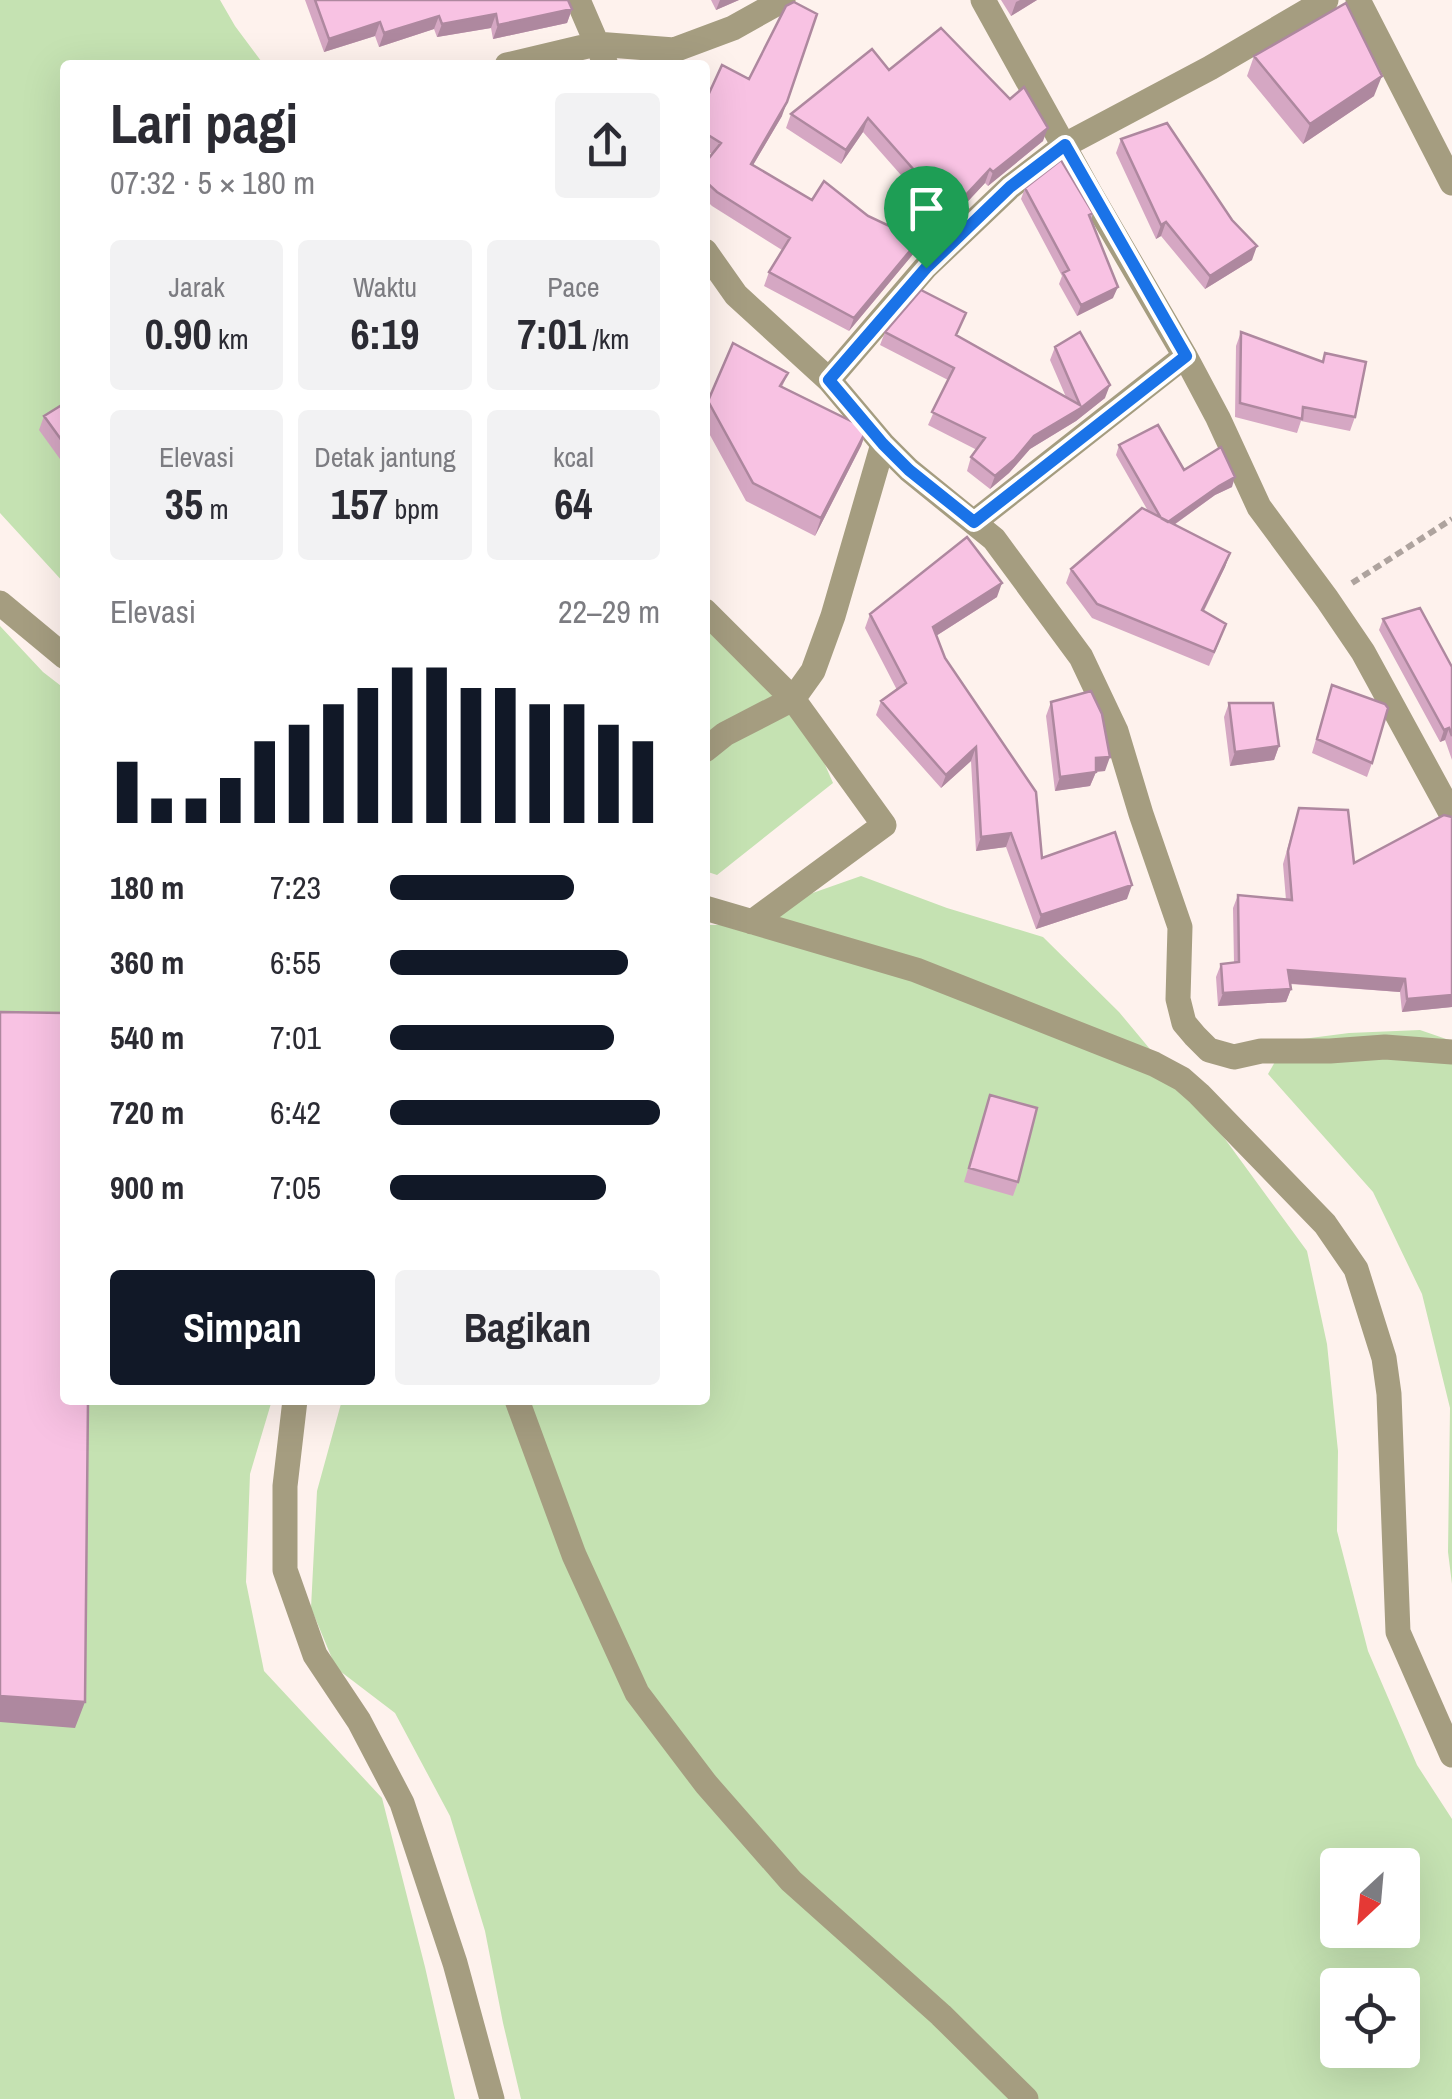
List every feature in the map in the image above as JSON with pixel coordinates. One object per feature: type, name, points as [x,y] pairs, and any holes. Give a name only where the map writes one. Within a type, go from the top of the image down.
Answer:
[{"type":"street","points":[[578,0],[601,55]]},
{"type":"street","points":[[554,60],[674,50],[733,28],[784,0]]},
{"type":"street","points":[[983,0],[1186,356],[1259,507],[1362,652],[1452,815]]},
{"type":"street","points":[[829,380],[926,268],[1010,187],[1065,145],[1210,68],[1326,0]]},
{"type":"street","points":[[1358,0],[1452,184]]},
{"type":"street","points":[[710,258],[736,295],[829,380],[909,470],[994,540],[1081,657],[1116,731],[1180,927],[1178,1000],[1184,1023],[1194,1036],[1209,1050],[1234,1057],[1261,1051],[1385,1047],[1452,1052]]},
{"type":"street","points":[[974,522],[1186,356]]},
{"type":"street","points":[[710,746],[725,734],[793,699],[813,671],[883,444]]},
{"type":"street","points":[[0,603],[60,652]]},
{"type":"street","points":[[710,615],[793,699],[884,825],[752,922]]},
{"type":"street","points":[[710,909],[916,970],[1154,1064],[1182,1079],[1198,1094],[1324,1224],[1356,1269],[1384,1358],[1390,1394],[1398,1632],[1452,1755]]},
{"type":"street","points":[[295,1405],[285,1486],[285,1570],[316,1654],[359,1720],[402,1804],[456,1962],[492,2099]]},
{"type":"street","points":[[518,1405],[574,1555],[637,1693],[706,1784],[791,1882],[941,2014],[1026,2099]]},
{"type":"path","points":[[1327,599],[1452,520]]},
{"type":"green space","points":[[0,0],[220,0],[260,60],[60,60],[60,579],[0,513]]},
{"type":"green space","points":[[710,612],[803,714],[833,783],[717,875],[710,873]]},
{"type":"green space","points":[[0,626],[60,685],[60,1405],[271,1405],[250,1474],[246,1582],[264,1671],[382,1798],[455,2099],[0,2099]]},
{"type":"green space","points":[[861,876],[947,908],[1043,937],[1119,1012],[1225,1139],[1307,1251],[1327,1344],[1338,1451],[1337,1531],[1368,1651],[1417,1765],[1452,1819],[1452,2099],[521,2099],[485,1931],[450,1816],[395,1713],[336,1668],[311,1608],[317,1491],[341,1405],[710,1405],[710,925],[748,925],[787,902]]},
{"type":"green space","points":[[1420,1030],[1452,1041],[1452,1584],[1448,1552],[1450,1408],[1422,1294],[1373,1192],[1268,1074],[1287,1041]]},
{"type":"building","points":[[315,0],[568,0],[572,9],[498,25],[496,14],[442,24],[439,16],[384,33],[380,22],[329,39]]},
{"type":"building","points":[[794,2],[817,14],[787,102],[751,164],[812,200],[824,181],[868,216],[919,240],[854,318],[769,272],[790,238],[710,186],[710,157],[721,143],[710,136],[710,91],[722,65],[749,79],[786,6]]},
{"type":"building","points":[[1346,3],[1382,76],[1310,124],[1254,56]]},
{"type":"building","points":[[941,28],[1010,99],[1024,87],[1048,128],[993,172],[990,169],[948,214],[868,118],[846,150],[791,114],[872,49],[889,70]]},
{"type":"building","points":[[1167,123],[1232,220],[1257,246],[1210,276],[1166,222],[1161,225],[1121,139]]},
{"type":"building","points":[[1061,160],[1093,213],[1089,215],[1118,287],[1081,305],[1063,273],[1069,270],[1025,188]]},
{"type":"building","points":[[921,290],[966,313],[956,335],[1080,405],[1055,347],[1080,332],[1110,385],[1034,436],[995,476],[971,457],[985,438],[932,412],[954,368],[885,332]]},
{"type":"building","points":[[1241,332],[1323,362],[1325,353],[1366,362],[1355,417],[1303,407],[1302,419],[1240,403]]},
{"type":"building","points":[[733,343],[788,373],[780,386],[867,429],[821,518],[753,483],[710,405]]},
{"type":"building","points":[[60,406],[60,438],[44,416]]},
{"type":"building","points":[[1158,425],[1184,470],[1221,447],[1235,477],[1168,522],[1161,518],[1119,445]]},
{"type":"building","points":[[1142,508],[1230,553],[1202,610],[1226,624],[1214,652],[1097,604],[1071,569]]},
{"type":"building","points":[[967,537],[1002,583],[933,627],[945,658],[1036,792],[1042,858],[1115,832],[1132,885],[1041,915],[1011,833],[981,837],[976,747],[946,775],[881,701],[906,683],[870,614]]},
{"type":"building","points":[[1420,608],[1452,667],[1452,736],[1449,728],[1444,730],[1383,619]]},
{"type":"building","points":[[1332,685],[1388,708],[1372,763],[1317,739]]},
{"type":"building","points":[[1091,691],[1102,714],[1110,757],[1096,758],[1096,772],[1060,777],[1051,702]]},
{"type":"building","points":[[1229,703],[1273,703],[1279,746],[1235,752]]},
{"type":"building","points":[[1299,808],[1348,810],[1354,863],[1444,815],[1452,817],[1452,995],[1407,999],[1405,979],[1288,970],[1291,989],[1223,993],[1221,964],[1239,962],[1238,895],[1292,900],[1288,851]]},
{"type":"building","points":[[0,1012],[60,1013],[60,1405],[88,1405],[85,1702],[0,1696]]},
{"type":"building","points":[[990,1095],[1037,1108],[1018,1182],[969,1168]]},
{"type":"route","points":[[1065,145],[1186,356],[974,522],[909,470],[829,380],[926,268],[1010,187],[1065,145]]}]
